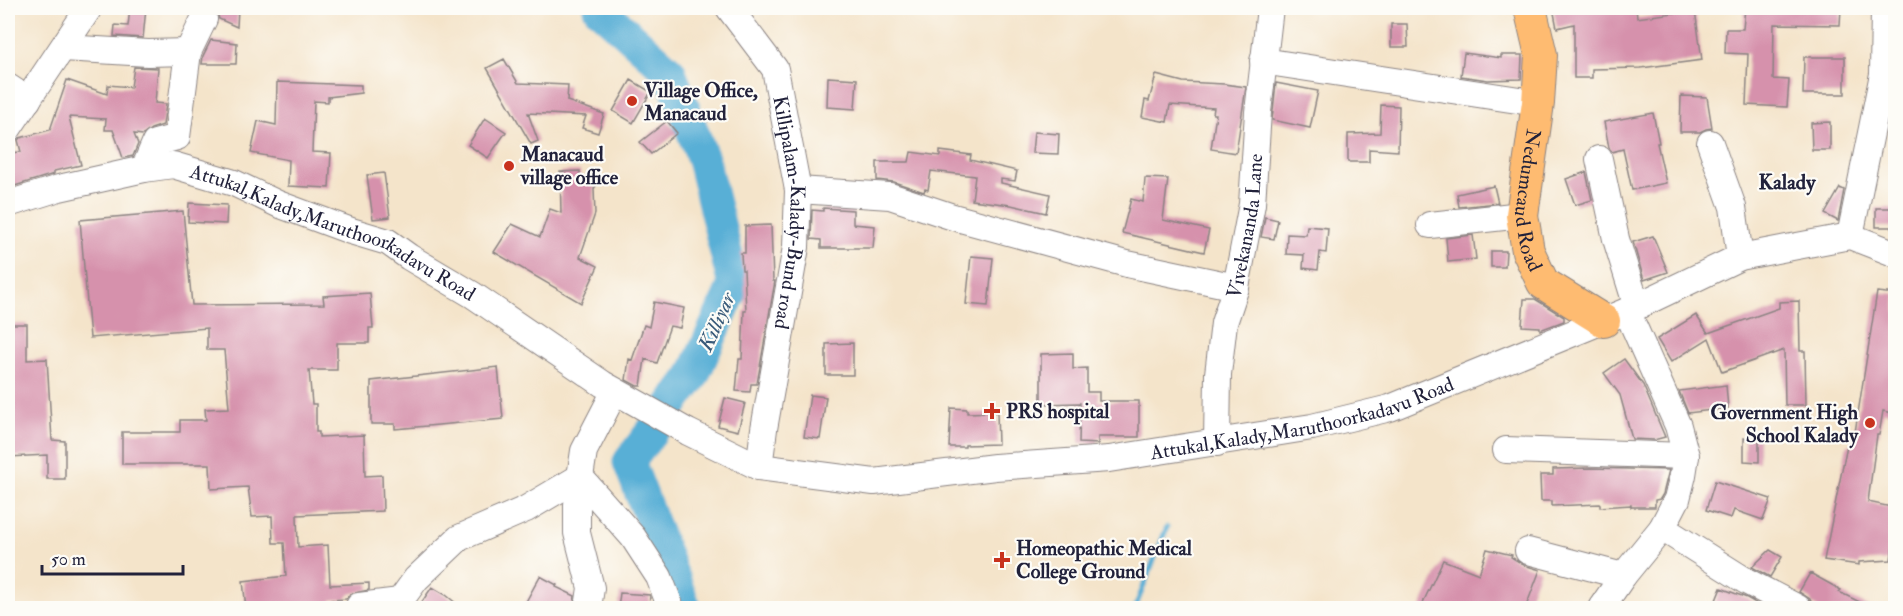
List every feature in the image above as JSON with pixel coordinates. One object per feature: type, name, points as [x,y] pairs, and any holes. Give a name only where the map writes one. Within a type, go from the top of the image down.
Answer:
[{"type":"main road","name":"Nedumcaud Road","points":[[1530,8],[1541,56],[1538,103],[1522,215],[1528,251],[1543,283],[1623,313]]},
{"type":"street","points":[[8,129],[18,93],[63,48],[90,8]]},
{"type":"street","name":"Killipalam-Kalady-Bund road","points":[[729,8],[775,69],[798,190],[796,247],[759,467]]},
{"type":"street","name":"Vivekananda Lane","points":[[1218,443],[1218,374],[1224,323],[1236,287],[1252,204],[1258,112],[1270,8]]},
{"type":"street","points":[[1884,8],[1883,74],[1850,237],[1896,254]]},
{"type":"street","points":[[144,169],[155,143],[177,137],[188,52],[204,19]]},
{"type":"street","points":[[63,48],[148,53],[188,52]]},
{"type":"street","points":[[1263,62],[1538,103]]},
{"type":"street","points":[[1710,143],[1733,207],[1740,257]]},
{"type":"street","points":[[1599,159],[1616,239],[1623,313],[1678,426],[1686,456],[1677,499],[1662,528],[1623,576],[1601,609]]},
{"type":"street","name":"Attukal,Kalady,Maruthoorkadavu Road","points":[[8,204],[59,188],[144,169],[174,165],[234,183],[278,204],[388,242],[499,312],[622,395],[688,432],[759,467],[874,482],[995,467],[1109,459],[1312,427],[1390,408],[1623,313],[1740,257],[1850,237]]},
{"type":"street","points":[[798,190],[890,195],[953,217],[1127,264],[1236,287]]},
{"type":"street","points":[[1430,225],[1522,215]]},
{"type":"street","points":[[588,609],[591,588],[577,533],[577,505],[584,451],[622,395]]},
{"type":"street","points":[[1506,450],[1686,456]]},
{"type":"street","points":[[359,606],[400,601],[416,579],[459,538],[526,509],[580,477]]},
{"type":"street","points":[[580,477],[633,537],[659,577],[671,609]]},
{"type":"street","points":[[1662,528],[1746,581],[1797,609]]},
{"type":"street","points":[[1528,551],[1623,576]]},
{"type":"building","points":[[130,8],[146,8],[143,38],[114,36],[115,25],[128,26]]},
{"type":"building","points":[[213,8],[238,8],[237,27],[219,19],[217,11]]},
{"type":"building","points":[[1553,8],[1636,8],[1637,18],[1695,10],[1702,60],[1641,68],[1592,69],[1592,78],[1574,78],[1574,24],[1557,28]]},
{"type":"building","points":[[1745,8],[1841,8],[1840,25],[1774,24],[1773,79],[1789,80],[1787,107],[1746,105],[1748,54],[1725,53],[1726,29],[1743,29]]},
{"type":"building","points":[[1391,24],[1407,24],[1408,47],[1391,47]]},
{"type":"building","points":[[211,40],[237,43],[236,64],[202,64],[203,56]]},
{"type":"building","points":[[1464,53],[1501,58],[1501,55],[1522,55],[1521,79],[1488,80],[1461,76]]},
{"type":"building","points":[[1804,57],[1845,57],[1845,94],[1803,94]]},
{"type":"building","points":[[504,59],[518,83],[568,85],[567,101],[604,114],[598,133],[582,128],[586,116],[528,113],[538,141],[531,144],[487,68]]},
{"type":"building","points":[[134,67],[158,68],[155,103],[166,104],[163,125],[143,135],[134,134],[138,144],[133,156],[123,158],[113,130],[105,130],[106,119],[69,117],[81,165],[54,171],[54,174],[8,188],[8,153],[21,152],[18,140],[20,138],[50,130],[67,80],[107,94],[108,85],[131,87]]},
{"type":"building","points":[[1156,75],[1183,82],[1246,87],[1236,153],[1211,149],[1216,114],[1213,114],[1214,108],[1170,105],[1167,122],[1142,117],[1145,100],[1149,101]]},
{"type":"building","points":[[828,77],[857,79],[855,109],[827,107]]},
{"type":"building","name":"Village Office, Manacaud","points":[[631,80],[651,92],[633,123],[613,111]]},
{"type":"building","points":[[277,82],[361,85],[361,93],[328,97],[328,102],[314,101],[312,152],[331,153],[329,188],[288,186],[289,160],[251,153],[258,121],[276,125]]},
{"type":"building","points":[[1276,83],[1318,91],[1310,128],[1272,120]]},
{"type":"building","points":[[1681,96],[1707,97],[1712,128],[1700,132],[1680,132]]},
{"type":"building","points":[[1381,105],[1399,106],[1398,151],[1369,149],[1369,162],[1348,162],[1348,134],[1380,133]]},
{"type":"building","points":[[1653,113],[1666,183],[1632,190],[1623,149],[1612,152],[1609,148],[1604,122]]},
{"type":"building","points":[[485,118],[506,132],[488,158],[468,145]]},
{"type":"building","points":[[667,121],[677,133],[651,154],[640,142]]},
{"type":"building","points":[[1830,122],[1830,150],[1812,150],[1811,123]]},
{"type":"building","points":[[1034,132],[1059,134],[1058,154],[1032,153]]},
{"type":"building","points":[[940,151],[971,155],[970,160],[1017,171],[1015,181],[1001,179],[1001,183],[1050,194],[1046,213],[1011,205],[972,200],[975,176],[931,171],[928,190],[925,189],[924,192],[894,182],[877,180],[877,162],[909,162],[911,152],[940,156]]},
{"type":"building","points":[[580,171],[580,182],[598,182],[594,189],[595,214],[580,257],[598,266],[581,303],[494,252],[512,224],[540,237],[550,209],[561,213],[560,172]]},
{"type":"building","points":[[1586,172],[1592,200],[1575,205],[1566,179]]},
{"type":"building","points":[[384,173],[390,217],[373,219],[367,175]]},
{"type":"building","points":[[1145,178],[1168,179],[1163,220],[1209,230],[1204,252],[1122,233],[1131,199],[1143,202]]},
{"type":"building","points":[[1494,186],[1498,203],[1459,207],[1457,194]]},
{"type":"building","points":[[1840,188],[1844,190],[1838,221],[1825,214]]},
{"type":"building","points":[[189,203],[227,205],[226,224],[188,222]]},
{"type":"building","points":[[823,208],[853,210],[853,224],[875,226],[873,248],[821,248],[821,240],[811,239],[812,210],[823,211]]},
{"type":"building","points":[[1876,208],[1896,208],[1896,227],[1876,227]]},
{"type":"building","points":[[183,211],[192,305],[324,304],[323,296],[370,293],[373,328],[369,328],[369,343],[337,343],[337,370],[309,370],[312,404],[316,404],[316,432],[319,432],[319,437],[364,435],[365,476],[382,475],[383,511],[297,515],[298,547],[328,545],[330,585],[369,583],[369,590],[350,594],[346,599],[331,600],[331,609],[246,609],[243,581],[286,576],[284,543],[273,543],[272,516],[252,517],[248,487],[211,489],[210,464],[122,464],[122,432],[180,432],[180,420],[206,420],[205,409],[229,408],[224,350],[207,350],[207,328],[90,338],[80,220]]},
{"type":"building","points":[[1265,217],[1278,220],[1274,239],[1261,237]]},
{"type":"building","points":[[771,225],[773,281],[775,281],[757,384],[751,384],[750,392],[736,391],[739,359],[742,359],[744,311],[746,311],[741,253],[745,253],[745,226]]},
{"type":"building","points":[[1307,226],[1328,228],[1326,253],[1320,252],[1318,270],[1303,268],[1304,255],[1286,254],[1287,234],[1306,235]]},
{"type":"building","points":[[1473,235],[1476,259],[1448,262],[1446,238]]},
{"type":"building","points":[[1653,236],[1668,272],[1644,280],[1633,242]]},
{"type":"building","points":[[1491,251],[1506,251],[1505,267],[1491,267]]},
{"type":"building","points":[[971,256],[993,258],[988,306],[966,304]]},
{"type":"building","name":"Government High School Kalady","points":[[1877,292],[1896,294],[1896,414],[1883,411],[1879,435],[1877,435],[1868,502],[1896,508],[1896,521],[1891,560],[1859,562],[1859,565],[1824,560],[1847,445],[1853,445]]},
{"type":"building","points":[[1524,299],[1535,299],[1564,317],[1564,321],[1540,330],[1540,327],[1522,326]]},
{"type":"building","points":[[1799,301],[1800,351],[1805,351],[1806,405],[1785,405],[1784,350],[1722,372],[1709,338],[1671,362],[1657,339],[1696,315],[1708,333],[1779,308],[1779,302]]},
{"type":"building","points":[[654,302],[684,308],[680,328],[670,326],[657,363],[645,359],[641,386],[637,386],[626,380],[629,359],[632,360],[644,325],[649,327]]},
{"type":"building","points":[[8,324],[27,324],[27,360],[47,359],[52,440],[65,441],[65,479],[47,479],[47,455],[8,457]]},
{"type":"building","points":[[853,343],[853,375],[826,375],[826,344]]},
{"type":"building","points":[[1073,353],[1073,369],[1087,368],[1087,392],[1099,392],[1099,401],[1139,401],[1139,437],[1098,437],[1098,444],[1079,443],[1080,403],[1041,404],[1041,354]]},
{"type":"building","points":[[1624,359],[1643,385],[1665,437],[1654,440],[1632,439],[1620,395],[1604,373]]},
{"type":"building","points":[[498,367],[503,419],[395,429],[395,424],[371,424],[371,381]]},
{"type":"building","points":[[1726,385],[1728,408],[1688,413],[1679,391]]},
{"type":"building","points":[[810,395],[826,397],[820,439],[804,437]]},
{"type":"building","points":[[725,398],[745,403],[738,431],[718,426]]},
{"type":"building","points":[[951,408],[967,409],[967,413],[997,412],[998,444],[949,447]]},
{"type":"building","points":[[1744,438],[1759,438],[1759,462],[1744,461]]},
{"type":"building","points":[[1553,469],[1669,470],[1663,494],[1660,499],[1655,500],[1655,507],[1631,507],[1631,505],[1600,507],[1600,504],[1552,506],[1552,501],[1541,501],[1540,475],[1553,475]]},
{"type":"building","points":[[1715,481],[1771,499],[1763,520],[1734,510],[1731,518],[1706,510]]},
{"type":"building","points":[[1487,549],[1512,555],[1511,557],[1524,565],[1540,570],[1525,609],[1420,609],[1443,560],[1479,574]]},
{"type":"building","points":[[1770,550],[1782,557],[1770,577],[1752,567]]},
{"type":"building","points":[[1810,573],[1841,590],[1839,592],[1874,609],[1820,609],[1799,592]]},
{"type":"building","points":[[540,576],[575,596],[573,609],[522,609]]},
{"type":"building","points":[[432,587],[446,595],[463,609],[417,609]]},
{"type":"building","points":[[1721,588],[1747,598],[1766,609],[1710,609]]},
{"type":"building","points":[[620,593],[650,595],[649,609],[618,609]]},
{"type":"waterway","name":"Killiyar","points":[[599,8],[670,72],[703,159],[734,285],[693,376],[629,462],[685,608]]},
{"type":"waterway","points":[[1135,608],[1167,527]]},
{"type":"place","name":"Village Office, Manacaud","points":[[632,101]]},
{"type":"place","name":"Manacaud village office","points":[[509,166]]},
{"type":"place","name":"PRS hospital","points":[[992,411]]},
{"type":"place","name":"Government High School Kalady","points":[[1870,423]]},
{"type":"place","name":"Homeopathic Medical College Ground","points":[[1002,560]]},
{"type":"district","name":"Kalady","points":[[1787,182]]}]
